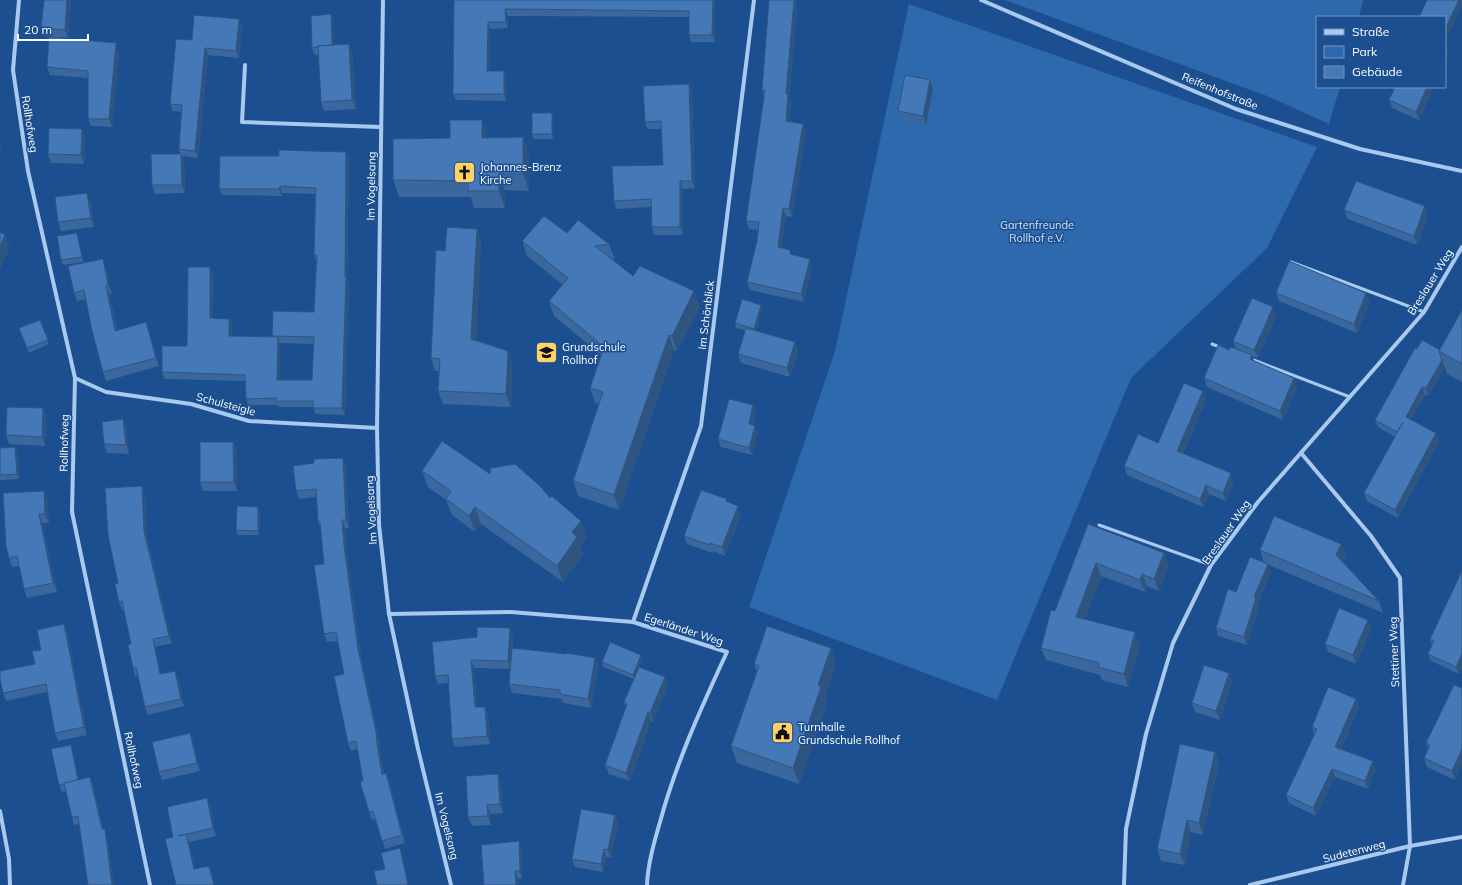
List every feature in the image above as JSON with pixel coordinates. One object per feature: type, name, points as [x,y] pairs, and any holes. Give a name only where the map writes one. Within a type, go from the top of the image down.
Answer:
[{"type":"street","name":"Rollhofweg","points":[[19,0],[13,70],[28,171],[75,378],[72,512],[150,885]]},
{"type":"street","name":"Im Vogelsang","points":[[383,0],[380,127],[377,428],[379,525],[389,614],[418,749],[451,885]]},
{"type":"street","name":"Im Schönblick","points":[[633,622],[701,426],[754,0]]},
{"type":"street","name":"Reifenhofstraße","points":[[980,0],[1236,109],[1360,149],[1462,171]]},
{"type":"street","points":[[245,65],[242,122],[380,127]]},
{"type":"street","name":"Breslauer Weg","points":[[1124,885],[1126,829],[1146,734],[1173,643],[1211,565],[1258,502],[1424,312],[1462,247]]},
{"type":"street","name":"Schulsteigle","points":[[75,378],[106,392],[191,404],[249,421],[377,428]]},
{"type":"street","name":"Stettiner Weg","points":[[1301,453],[1371,536],[1400,578],[1410,846],[1402,885]]},
{"type":"street","name":"Egerländer Weg","points":[[389,614],[511,612],[633,622],[727,652],[696,717],[670,787],[648,866],[647,885]]},
{"type":"street","points":[[0,812],[10,859],[10,885]]},
{"type":"street","name":"Sudetenweg","points":[[1250,885],[1410,846],[1462,837]]},
{"type":"lane","points":[[1291,262],[1424,312]]},
{"type":"lane","points":[[1212,344],[1226,350]]},
{"type":"lane","points":[[1248,358],[1350,398]]},
{"type":"lane","points":[[1099,526],[1211,565]]},
{"type":"green space","points":[[1005,0],[1363,0],[1359,16],[1316,16],[1316,88],[1340,88],[1329,124],[1267,96]]},
{"type":"green space","name":"Gartenfreunde Rollhof e.V.","points":[[909,4],[1317,147],[1267,248],[1131,378],[997,700],[749,607],[835,351]]},
{"type":"building","points":[[44,0],[67,0],[65,30],[41,28]]},
{"type":"building","points":[[454,0],[713,0],[712,35],[689,35],[689,11],[505,9],[506,22],[488,22],[487,71],[504,71],[504,94],[453,94]]},
{"type":"building","points":[[769,0],[794,0],[786,94],[788,94],[786,121],[803,124],[789,209],[783,208],[778,247],[790,250],[790,254],[810,259],[801,294],[747,282],[757,241],[759,222],[746,221],[765,90],[762,90]]},
{"type":"building","points":[[1427,0],[1459,0],[1446,27],[1446,16],[1419,16]]},
{"type":"building","points":[[331,14],[332,45],[312,48],[311,16]]},
{"type":"building","points":[[194,15],[239,19],[236,51],[205,48],[195,151],[179,149],[182,105],[170,104],[176,39],[192,40]]},
{"type":"building","points":[[49,37],[116,43],[109,119],[88,119],[88,71],[47,67]]},
{"type":"building","points":[[349,44],[352,100],[321,102],[318,46]]},
{"type":"building","points":[[905,75],[930,80],[923,116],[898,111]]},
{"type":"building","points":[[689,84],[692,181],[680,181],[680,227],[652,227],[651,199],[614,201],[612,166],[663,165],[661,121],[645,122],[643,86]]},
{"type":"building","points":[[1395,88],[1427,88],[1416,112],[1389,100]]},
{"type":"building","points":[[532,113],[552,113],[552,134],[532,134]]},
{"type":"building","name":"Johannes-Brenz Kirche","points":[[450,120],[482,120],[482,138],[523,137],[523,174],[499,174],[499,191],[468,191],[468,181],[393,180],[393,139],[450,138]]},
{"type":"building","points":[[49,128],[82,129],[81,155],[48,154]]},
{"type":"building","points":[[279,150],[346,152],[346,277],[342,408],[313,408],[313,401],[276,401],[276,398],[246,399],[245,375],[162,372],[162,346],[187,346],[188,267],[210,267],[210,318],[229,319],[229,336],[278,337],[277,380],[312,380],[314,337],[272,336],[273,311],[314,312],[317,255],[314,255],[316,188],[280,186],[279,189],[219,189],[220,156],[279,156]]},
{"type":"building","points":[[151,154],[181,154],[182,185],[152,185]]},
{"type":"building","points":[[1356,181],[1425,206],[1414,236],[1344,210]]},
{"type":"building","points":[[87,193],[91,218],[58,222],[55,197]]},
{"type":"building","points":[[544,216],[567,233],[578,220],[609,244],[595,246],[633,276],[640,266],[694,291],[672,336],[669,335],[614,495],[573,481],[603,392],[590,388],[604,347],[549,301],[568,278],[522,241]]},
{"type":"building","points":[[447,227],[477,229],[471,339],[508,351],[506,394],[438,391],[440,359],[431,358],[436,250],[445,251]]},
{"type":"building","points":[[0,232],[5,235],[0,247]]},
{"type":"building","points":[[77,233],[82,257],[61,260],[57,236]]},
{"type":"building","points":[[103,259],[108,285],[106,286],[115,331],[146,322],[156,358],[103,372],[92,331],[84,290],[74,293],[68,266]]},
{"type":"building","points":[[1289,261],[1366,293],[1354,324],[1276,293]]},
{"type":"building","points":[[1252,298],[1273,307],[1254,350],[1233,341]]},
{"type":"building","points":[[742,299],[761,305],[754,329],[735,323]]},
{"type":"building","points":[[1462,310],[1462,364],[1439,351]]},
{"type":"building","points":[[40,320],[48,340],[27,348],[19,328]]},
{"type":"building","points":[[746,328],[795,342],[787,368],[738,354]]},
{"type":"building","points":[[1422,340],[1440,350],[1442,360],[1426,388],[1422,387],[1406,417],[1436,433],[1395,510],[1364,493],[1403,422],[1397,432],[1375,420],[1415,348],[1417,349]]},
{"type":"building","points":[[1218,345],[1229,350],[1231,347],[1252,355],[1250,359],[1294,378],[1280,411],[1204,378]]},
{"type":"building","points":[[1184,383],[1203,391],[1177,451],[1231,473],[1223,493],[1206,485],[1200,499],[1124,466],[1138,434],[1158,443]]},
{"type":"building","points":[[729,399],[753,405],[749,424],[755,426],[749,448],[718,439]]},
{"type":"building","points":[[7,407],[43,408],[42,437],[6,435]]},
{"type":"building","points":[[123,419],[126,445],[104,444],[102,422]]},
{"type":"building","points":[[442,441],[490,474],[491,468],[515,464],[540,486],[550,498],[552,496],[581,521],[572,532],[577,537],[557,566],[475,507],[469,516],[446,499],[451,491],[422,471]]},
{"type":"building","points":[[200,442],[233,442],[234,482],[200,482]]},
{"type":"building","points":[[15,447],[17,474],[0,475],[0,448]]},
{"type":"building","points":[[343,458],[346,520],[342,520],[358,649],[377,737],[382,775],[386,773],[402,835],[382,841],[373,811],[369,812],[360,782],[363,781],[356,741],[348,743],[334,676],[344,674],[336,632],[324,634],[314,565],[324,564],[320,522],[318,522],[316,489],[296,491],[293,466],[314,463],[314,459]]},
{"type":"building","points":[[142,486],[144,531],[169,636],[153,639],[160,674],[175,671],[181,699],[145,707],[136,667],[133,668],[128,645],[131,644],[122,601],[119,602],[115,584],[118,583],[108,535],[105,488]]},
{"type":"building","points":[[701,490],[727,499],[726,501],[738,506],[722,547],[710,543],[710,545],[684,536]]},
{"type":"building","points":[[44,491],[45,514],[39,514],[53,583],[24,589],[17,556],[9,558],[6,546],[3,493]]},
{"type":"building","points":[[237,506],[258,507],[258,531],[236,530]]},
{"type":"building","points":[[1274,516],[1341,544],[1336,555],[1379,601],[1260,550]]},
{"type":"building","points":[[1088,524],[1164,553],[1154,579],[1142,574],[1140,580],[1096,563],[1076,617],[1135,632],[1124,674],[1098,667],[1099,663],[1041,648],[1051,610],[1055,611]]},
{"type":"building","points":[[1250,557],[1268,564],[1254,597],[1256,598],[1244,637],[1216,628],[1228,589],[1236,592]]},
{"type":"building","points":[[1462,571],[1462,654],[1456,667],[1428,654],[1434,641],[1430,639]]},
{"type":"building","points":[[1339,608],[1368,620],[1353,655],[1325,644]]},
{"type":"building","points":[[64,624],[84,727],[55,733],[46,684],[3,693],[0,671],[35,664],[32,651],[41,650],[37,630]]},
{"type":"building","name":"Turnhalle Grundschule Rollhof","points":[[767,626],[831,648],[818,685],[821,687],[793,768],[731,746],[759,666],[754,664]]},
{"type":"building","points":[[477,627],[510,628],[508,661],[471,660],[475,707],[485,707],[487,736],[452,739],[448,675],[435,676],[432,642],[477,637]]},
{"type":"building","points":[[610,642],[641,655],[633,675],[602,662]]},
{"type":"building","points":[[512,648],[567,653],[595,658],[588,699],[560,694],[560,690],[509,684]]},
{"type":"building","points":[[1204,665],[1229,673],[1216,711],[1192,703]]},
{"type":"building","points":[[639,667],[665,677],[650,713],[648,712],[626,773],[605,765],[627,704],[624,702]]},
{"type":"building","points":[[1454,685],[1462,688],[1462,749],[1452,771],[1424,758],[1430,745],[1426,743]]},
{"type":"building","points":[[1328,687],[1356,699],[1335,747],[1373,761],[1365,781],[1332,769],[1313,808],[1286,795],[1317,729],[1312,727]]},
{"type":"building","points":[[190,733],[197,763],[159,772],[152,742]]},
{"type":"building","points":[[1180,744],[1215,752],[1199,823],[1187,820],[1180,854],[1157,849]]},
{"type":"building","points":[[71,745],[78,780],[59,785],[51,749]]},
{"type":"building","points":[[498,774],[500,804],[487,805],[488,816],[468,817],[466,776]]},
{"type":"building","points":[[90,777],[102,829],[105,829],[112,885],[88,885],[78,816],[72,817],[64,783]]},
{"type":"building","points":[[207,798],[213,828],[186,834],[194,869],[209,866],[214,885],[176,885],[165,839],[173,837],[167,807]]},
{"type":"building","points":[[581,809],[615,815],[608,850],[604,849],[601,864],[572,859]]},
{"type":"building","points":[[519,841],[520,871],[515,871],[516,885],[484,885],[481,845]]},
{"type":"building","points":[[400,848],[408,885],[377,885],[374,871],[385,869],[381,853]]},
{"type":"place","name":"Johannes-Brenz Kirche","points":[[464,173]]},
{"type":"place","name":"Grundschule Rollhof","points":[[546,353]]},
{"type":"place","name":"Turnhalle Grundschule Rollhof","points":[[782,733]]}]
